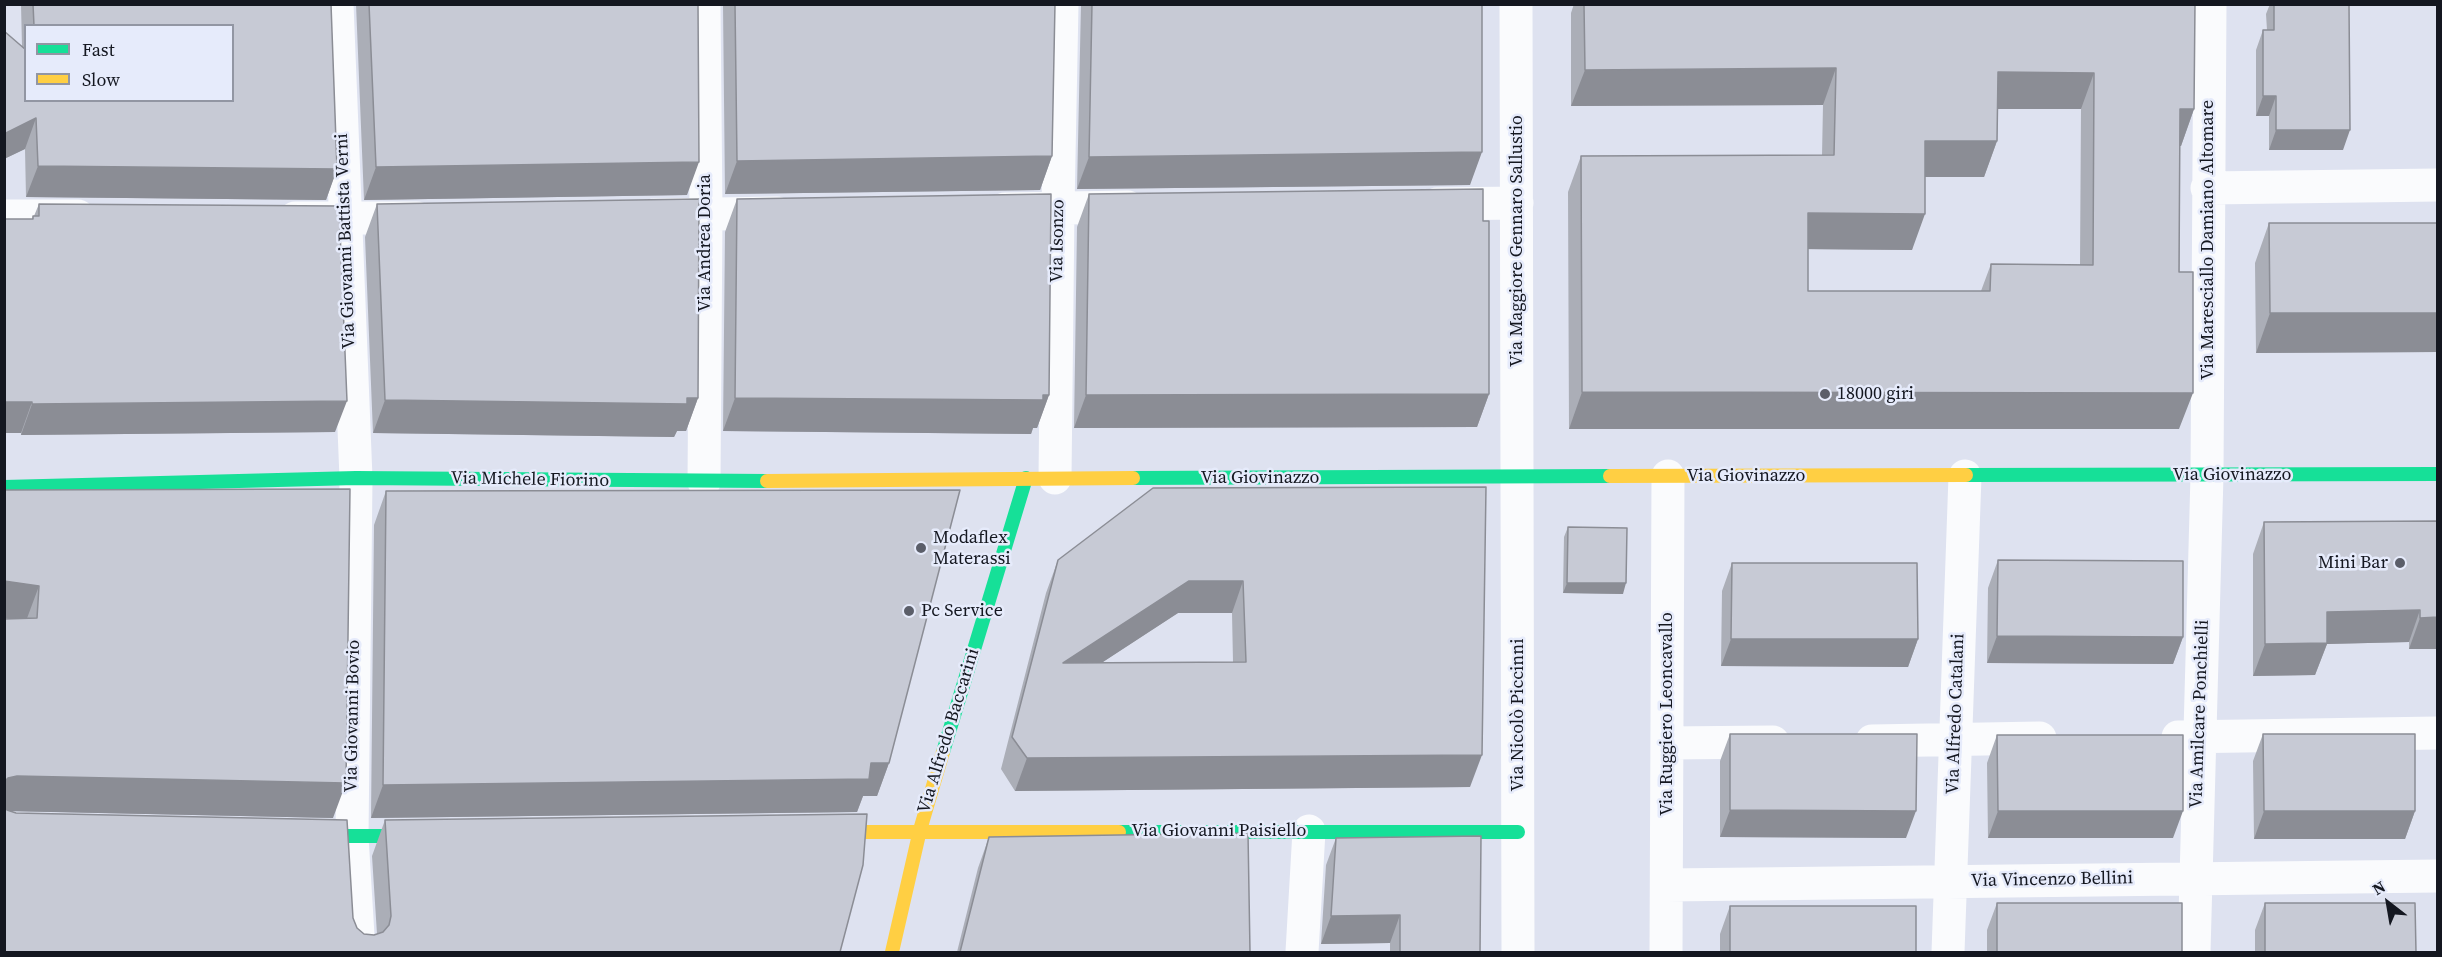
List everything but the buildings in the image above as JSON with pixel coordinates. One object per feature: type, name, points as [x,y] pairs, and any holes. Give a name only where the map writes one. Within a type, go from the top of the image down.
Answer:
[{"type":"street","name":"Via Giovanni Battista Verni","points":[[337,4],[356,478]]},
{"type":"street","name":"Via Andrea Doria","points":[[704,4],[706,214],[704,482]]},
{"type":"street","name":"Via Isonzo","points":[[1040,478],[1058,208],[1062,4]]},
{"type":"street","name":"Via Maggiore Gennaro Sallustio","points":[[1516,4],[1518,477]]},
{"type":"street","name":"Via Maresciallo Damiano Altomare","points":[[2207,475],[2207,188],[2210,4]]},
{"type":"street","points":[[2207,188],[2438,185]]},
{"type":"street","points":[[1411,204],[1517,203]]},
{"type":"street","points":[[976,209],[1152,207]]},
{"type":"street","points":[[622,215],[811,212]]},
{"type":"street","points":[[4,216],[110,217]]},
{"type":"street","points":[[263,218],[442,218]]},
{"type":"street","name":"Via Giovinazzo","points":[[1040,478],[2438,474]]},
{"type":"street","name":"Via Amilcare Ponchielli","points":[[2194,952],[2207,475]]},
{"type":"street","name":"Via Ruggiero Leoncavallo","points":[[1666,952],[1668,476]]},
{"type":"street","name":"Via Alfredo Catalani","points":[[1948,952],[1965,476]]},
{"type":"street","name":"Via Nicolò Piccinni","points":[[1518,477],[1518,952]]},
{"type":"street","name":"Via Michele Fiorino","points":[[4,487],[356,478],[704,482],[1040,478]]},
{"type":"street","name":"Via Giovanni Bovio","points":[[356,478],[352,837],[359,952]]},
{"type":"street","name":"Via Alfredo Baccarini","points":[[892,952],[920,830],[1040,478]]},
{"type":"street","points":[[2152,737],[2438,733]]},
{"type":"street","points":[[1840,741],[2071,738]]},
{"type":"street","points":[[1667,743],[1805,741]]},
{"type":"street","name":"Via Giovanni Paisiello","points":[[813,832],[920,830],[1518,832]]},
{"type":"street","points":[[1302,952],[1309,831]]},
{"type":"street","points":[[292,836],[434,836]]},
{"type":"street","name":"Via Vincenzo Bellini","points":[[1667,885],[2438,876]]},
{"type":"traffic: fast","points":[[1966,475],[2438,474]]},
{"type":"traffic: fast","points":[[1133,478],[1610,476]]},
{"type":"traffic: fast","points":[[4,487],[356,478],[767,481]]},
{"type":"traffic: fast","points":[[943,752],[1026,478]]},
{"type":"traffic: fast","points":[[1119,832],[1518,832]]},
{"type":"traffic: fast","points":[[303,836],[423,836]]},
{"type":"traffic: slow","points":[[1610,476],[1966,475]]},
{"type":"traffic: slow","points":[[767,481],[1133,478]]},
{"type":"traffic: slow","points":[[892,952],[920,830],[943,752]]},
{"type":"traffic: slow","points":[[822,832],[1119,832]]},
{"type":"place","name":"18000 giri","points":[[1825,394]]},
{"type":"place","name":"Modaflex Materassi","points":[[921,548]]},
{"type":"place","name":"Mini Bar","points":[[2400,563]]},
{"type":"place","name":"Pc Service","points":[[909,611]]}]
